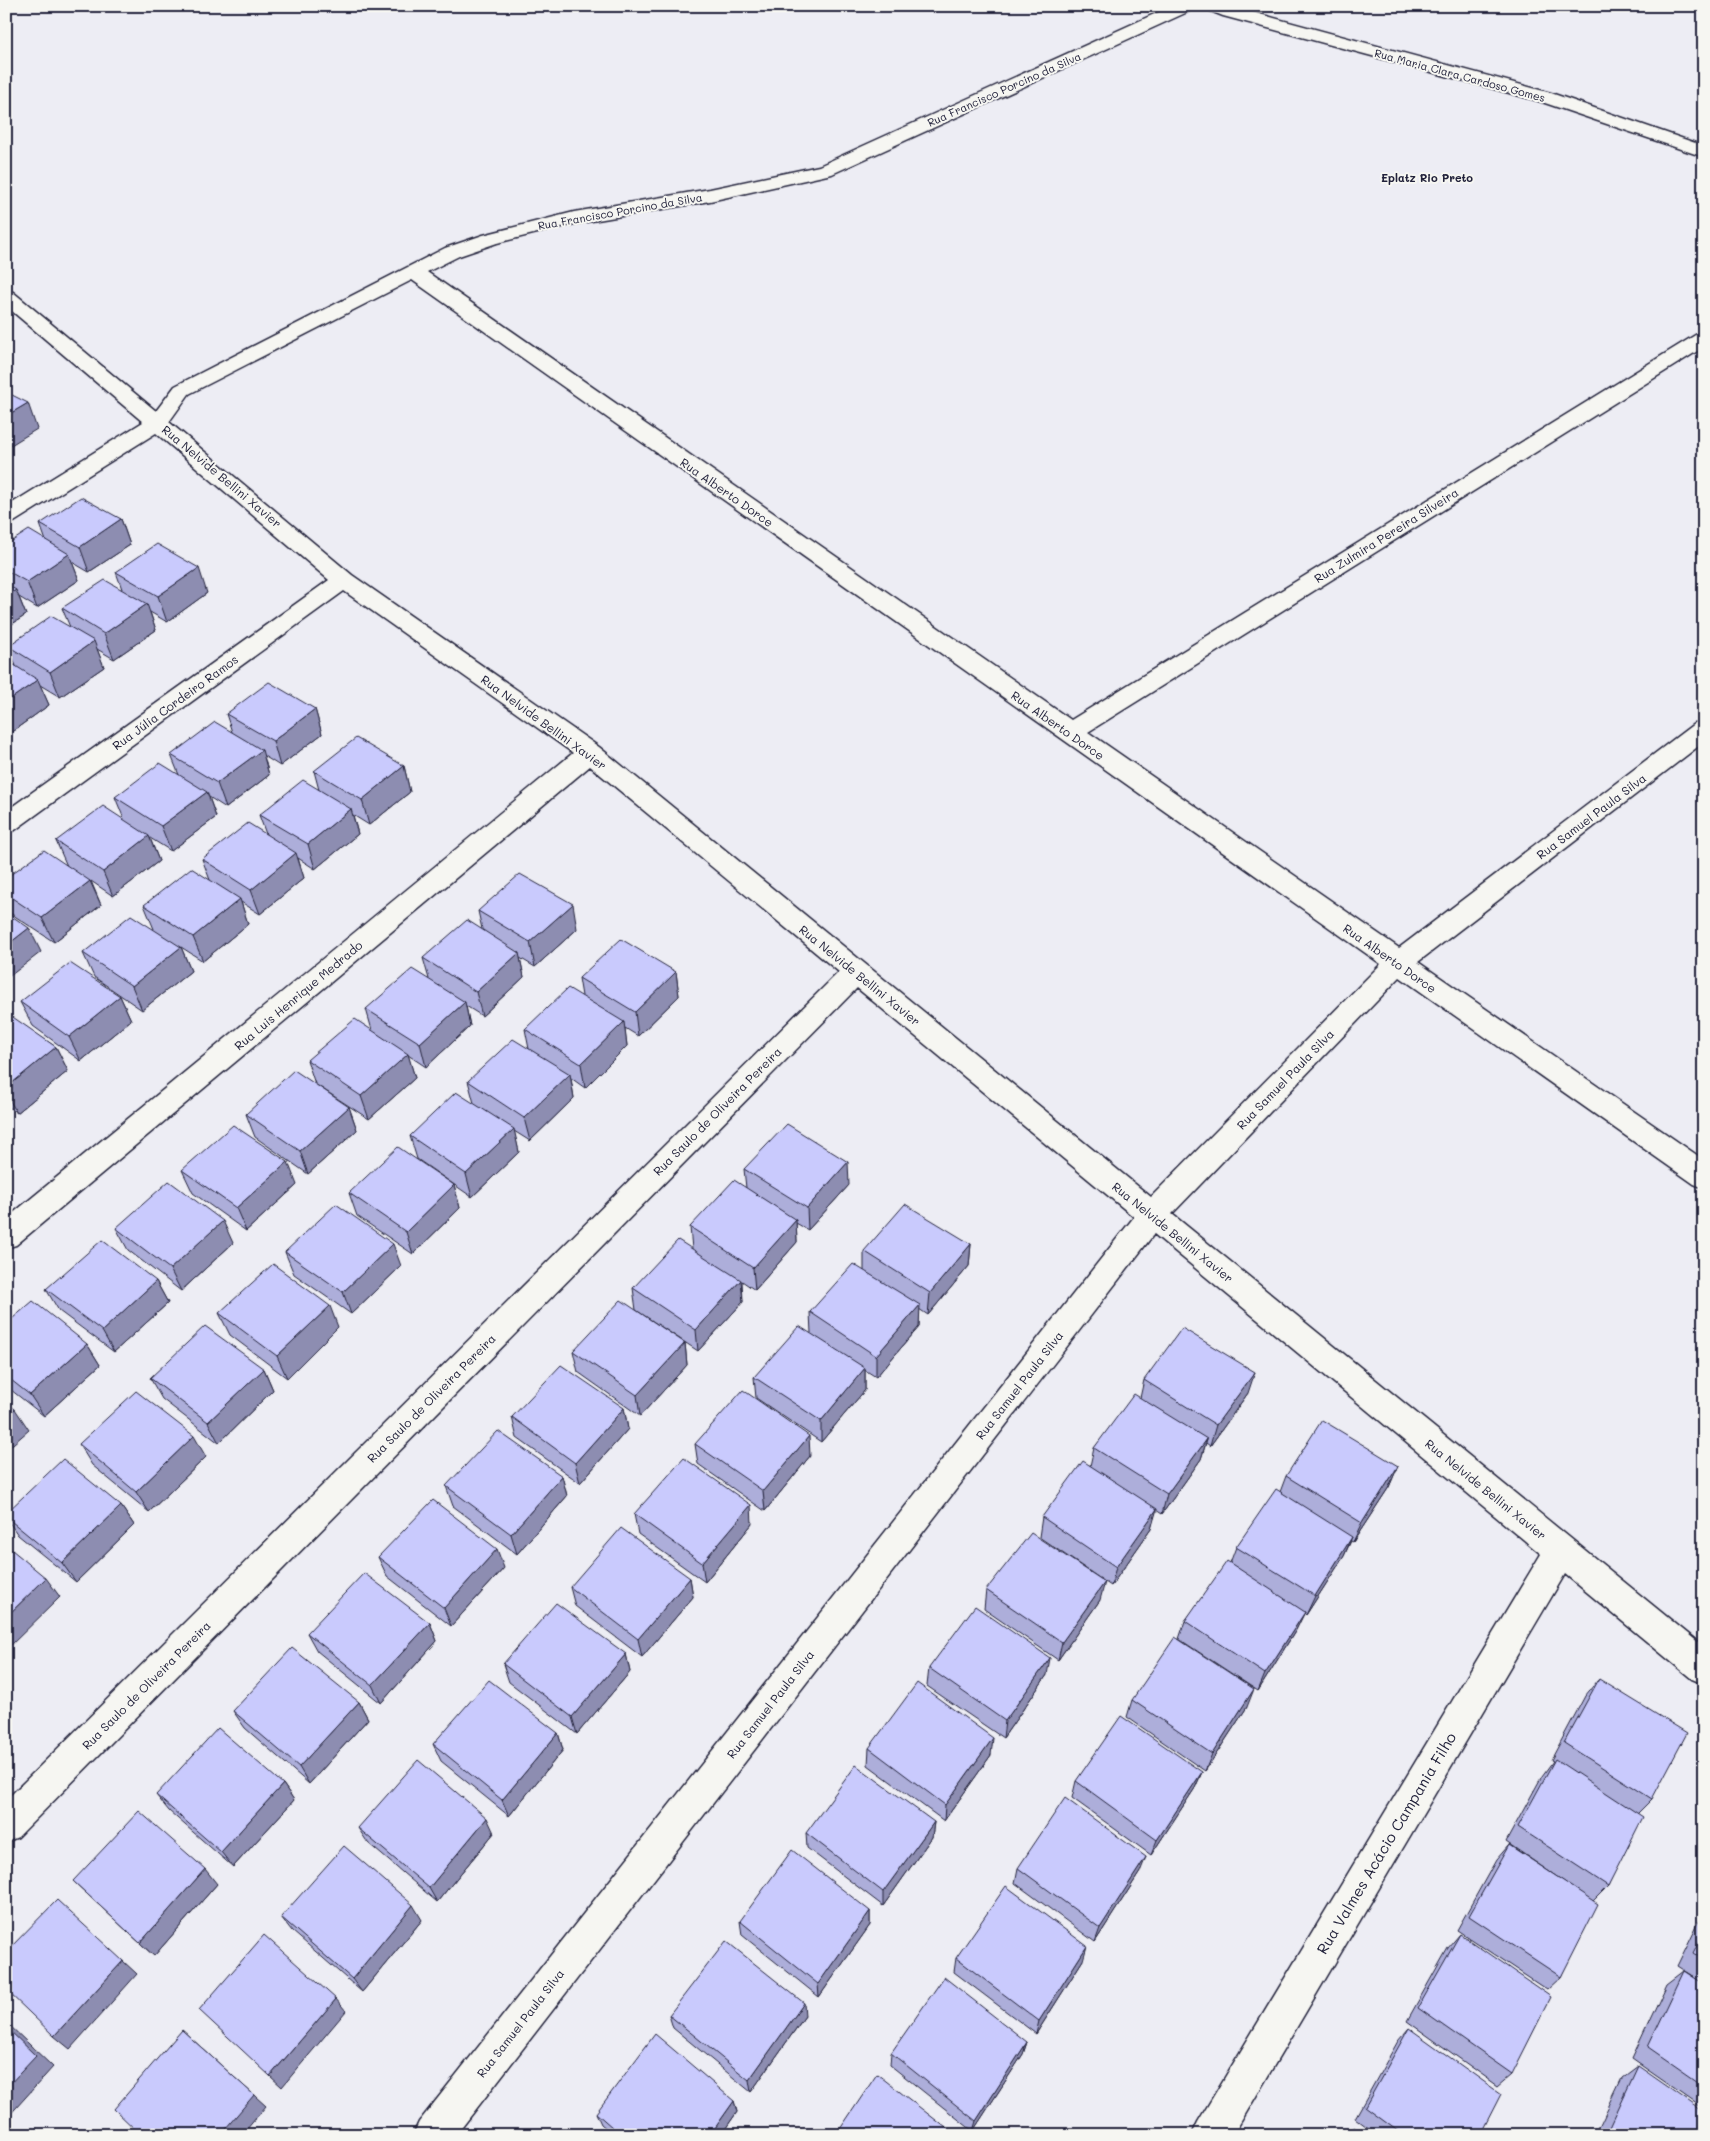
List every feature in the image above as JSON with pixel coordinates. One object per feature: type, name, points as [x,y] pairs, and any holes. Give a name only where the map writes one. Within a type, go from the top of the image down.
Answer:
[{"type":"street","name":"Rua Francisco Porcino da Silva","points":[[6,517],[158,422],[182,390],[452,252],[529,228],[574,218],[761,185],[825,170],[1186,6]]},
{"type":"street","name":"Rua Maria Clara Cardoso Gomes","points":[[1214,6],[1229,12],[1545,98],[1704,152]]},
{"type":"street","name":"Rua Alberto Dorce","points":[[414,272],[1398,964],[1704,1176]]},
{"type":"street","name":"Rua Nelvide Bellini Xavier","points":[[6,296],[344,580],[590,753],[1704,1668]]},
{"type":"street","name":"Rua Zulmira Pereira Silveira","points":[[1069,732],[1704,338]]},
{"type":"street","name":"Rua Júlia Cordeiro Ramos","points":[[6,824],[344,580]]},
{"type":"street","name":"Rua Samuel Paula Silva","points":[[432,2135],[1153,1214],[1398,964],[1704,729]]},
{"type":"street","name":"Rua Luis Henrique Medrado","points":[[6,1236],[590,753]]},
{"type":"street","name":"Rua Saulo de Oliveira Pereira","points":[[6,1825],[856,972]]},
{"type":"street","name":"Rua Valmes Acácio Campania Filho","points":[[1210,2135],[1561,1550]]},
{"type":"building","points":[[6,392],[28,403],[6,416]]},
{"type":"building","points":[[81,497],[121,519],[80,547],[40,524]]},
{"type":"building","points":[[29,530],[69,554],[27,582],[6,570],[6,545]]},
{"type":"building","points":[[157,544],[199,568],[158,596],[116,572]]},
{"type":"building","points":[[105,580],[147,604],[104,634],[62,608]]},
{"type":"building","points":[[6,584],[16,590],[6,596]]},
{"type":"building","points":[[51,616],[94,641],[50,672],[8,646]]},
{"type":"building","points":[[6,660],[38,680],[6,702]]},
{"type":"building","points":[[269,682],[315,709],[273,741],[226,714]]},
{"type":"building","points":[[215,722],[262,750],[217,783],[171,755]]},
{"type":"building","points":[[356,738],[404,766],[362,800],[314,771]]},
{"type":"building","points":[[160,763],[207,792],[161,826],[115,797]]},
{"type":"building","points":[[303,780],[351,809],[308,844],[259,815]]},
{"type":"building","points":[[103,806],[149,836],[103,872],[56,841]]},
{"type":"building","points":[[248,823],[296,853],[251,890],[202,859]]},
{"type":"building","points":[[44,850],[90,881],[42,918],[6,894],[6,878]]},
{"type":"building","points":[[191,868],[240,899],[193,937],[144,905]]},
{"type":"building","points":[[520,874],[573,904],[530,942],[478,911]]},
{"type":"building","points":[[6,912],[29,928],[6,946]]},
{"type":"building","points":[[131,915],[181,947],[132,986],[83,953]]},
{"type":"building","points":[[467,920],[519,953],[476,992],[423,958]]},
{"type":"building","points":[[621,939],[676,972],[635,1012],[579,978]]},
{"type":"building","points":[[70,963],[120,996],[69,1037],[20,1002]]},
{"type":"building","points":[[412,969],[465,1002],[420,1043],[366,1009]]},
{"type":"building","points":[[568,988],[624,1022],[581,1064],[525,1029]]},
{"type":"building","points":[[6,1014],[56,1047],[6,1088]]},
{"type":"building","points":[[355,1019],[408,1054],[361,1096],[307,1060]]},
{"type":"building","points":[[513,1039],[570,1074],[524,1118],[468,1081]]},
{"type":"building","points":[[294,1070],[349,1107],[300,1151],[246,1114]]},
{"type":"building","points":[[456,1092],[514,1129],[466,1174],[410,1136]]},
{"type":"building","points":[[787,1124],[848,1162],[807,1208],[744,1169]]},
{"type":"building","points":[[233,1125],[288,1162],[236,1208],[182,1170]]},
{"type":"building","points":[[398,1147],[454,1185],[406,1232],[349,1193]]},
{"type":"building","points":[[734,1180],[796,1220],[753,1268],[690,1227]]},
{"type":"building","points":[[169,1181],[223,1221],[170,1269],[116,1228]]},
{"type":"building","points":[[336,1204],[393,1244],[343,1292],[285,1252]]},
{"type":"building","points":[[905,1204],[971,1244],[930,1293],[864,1251]]},
{"type":"building","points":[[102,1240],[156,1281],[102,1331],[46,1289]]},
{"type":"building","points":[[678,1240],[741,1280],[696,1330],[633,1288]]},
{"type":"building","points":[[273,1264],[330,1306],[277,1356],[219,1313]]},
{"type":"building","points":[[853,1264],[920,1305],[876,1356],[810,1312]]},
{"type":"building","points":[[621,1300],[685,1343],[637,1395],[573,1351]]},
{"type":"building","points":[[33,1301],[87,1344],[30,1395],[6,1376],[6,1324]]},
{"type":"building","points":[[205,1326],[264,1369],[208,1422],[150,1378]]},
{"type":"building","points":[[799,1326],[865,1368],[821,1421],[754,1377]]},
{"type":"building","points":[[1182,1328],[1255,1372],[1216,1425],[1144,1380]]},
{"type":"building","points":[[561,1365],[624,1408],[575,1463],[512,1417]]},
{"type":"building","points":[[743,1390],[809,1436],[763,1491],[695,1444]]},
{"type":"building","points":[[136,1391],[194,1436],[136,1492],[79,1444]]},
{"type":"building","points":[[1134,1394],[1207,1439],[1167,1494],[1094,1448]]},
{"type":"building","points":[[6,1402],[15,1409],[6,1417]]},
{"type":"building","points":[[1322,1420],[1398,1466],[1362,1523],[1286,1476]]},
{"type":"building","points":[[498,1431],[562,1476],[511,1534],[446,1486]]},
{"type":"building","points":[[684,1458],[751,1505],[702,1563],[634,1514]]},
{"type":"building","points":[[63,1459],[121,1506],[62,1563],[6,1517],[6,1513]]},
{"type":"building","points":[[1083,1461],[1157,1509],[1116,1567],[1042,1517]]},
{"type":"building","points":[[1276,1489],[1352,1537],[1315,1596],[1236,1547]]},
{"type":"building","points":[[433,1500],[497,1549],[444,1608],[378,1557]]},
{"type":"building","points":[[621,1528],[690,1578],[638,1639],[570,1587]]},
{"type":"building","points":[[1031,1533],[1105,1582],[1062,1642],[986,1590]]},
{"type":"building","points":[[6,1545],[46,1578],[6,1617]]},
{"type":"building","points":[[1227,1561],[1305,1612],[1265,1674],[1185,1621]]},
{"type":"building","points":[[364,1573],[430,1623],[372,1685],[307,1633]]},
{"type":"building","points":[[556,1603],[626,1654],[572,1717],[503,1664]]},
{"type":"building","points":[[975,1606],[1050,1658],[1005,1721],[929,1668]]},
{"type":"building","points":[[1175,1637],[1254,1689],[1212,1754],[1132,1700]]},
{"type":"building","points":[[292,1648],[359,1702],[299,1767],[233,1711]]},
{"type":"building","points":[[1599,1679],[1687,1733],[1652,1799],[1564,1743]]},
{"type":"building","points":[[489,1680],[558,1733],[502,1800],[433,1744]]},
{"type":"building","points":[[917,1683],[993,1738],[945,1805],[869,1748]]},
{"type":"building","points":[[1121,1716],[1202,1772],[1157,1840],[1076,1781]]},
{"type":"building","points":[[218,1728],[283,1784],[221,1852],[156,1795]]},
{"type":"building","points":[[1555,1759],[1643,1817],[1608,1886],[1518,1827]]},
{"type":"building","points":[[418,1760],[487,1818],[429,1888],[358,1828]]},
{"type":"building","points":[[856,1765],[934,1822],[883,1892],[806,1833]]},
{"type":"building","points":[[1065,1798],[1146,1857],[1100,1928],[1018,1868]]},
{"type":"building","points":[[139,1811],[205,1869],[140,1943],[73,1881]]},
{"type":"building","points":[[1509,1845],[1598,1904],[1561,1977],[1469,1916]]},
{"type":"building","points":[[344,1846],[413,1905],[352,1979],[281,1917]]},
{"type":"building","points":[[792,1850],[870,1911],[818,1984],[740,1921]]},
{"type":"building","points":[[1006,1886],[1087,1946],[1039,2021],[956,1958]]},
{"type":"building","points":[[57,1900],[123,1961],[54,2036],[6,1990],[6,1952]]},
{"type":"building","points":[[1704,1931],[1704,1960],[1693,1953]]},
{"type":"building","points":[[1460,1934],[1551,1997],[1512,2074],[1418,2008]]},
{"type":"building","points":[[264,1935],[336,1999],[270,2076],[199,2010]]},
{"type":"building","points":[[726,1941],[804,2003],[749,2080],[669,2015]]},
{"type":"building","points":[[1684,1971],[1704,1984],[1704,2086],[1648,2047]]},
{"type":"building","points":[[944,1977],[1027,2042],[976,2121],[891,2053]]},
{"type":"building","points":[[6,2027],[36,2056],[6,2088]]},
{"type":"building","points":[[1409,2028],[1501,2094],[1480,2135],[1403,2135],[1365,2107]]},
{"type":"building","points":[[182,2030],[254,2095],[220,2135],[141,2135],[114,2109]]},
{"type":"building","points":[[655,2034],[734,2101],[710,2135],[621,2135],[596,2113]]},
{"type":"building","points":[[1638,2066],[1704,2112],[1704,2135],[1606,2135]]},
{"type":"building","points":[[877,2074],[955,2135],[836,2135]]},
{"type":"building","points":[[1354,2127],[1364,2135],[1350,2135]]},
{"type":"building","points":[[96,2128],[102,2135],[90,2135]]},
{"type":"district","name":"Eplatz Rio Preto","points":[[1427,177]]}]
